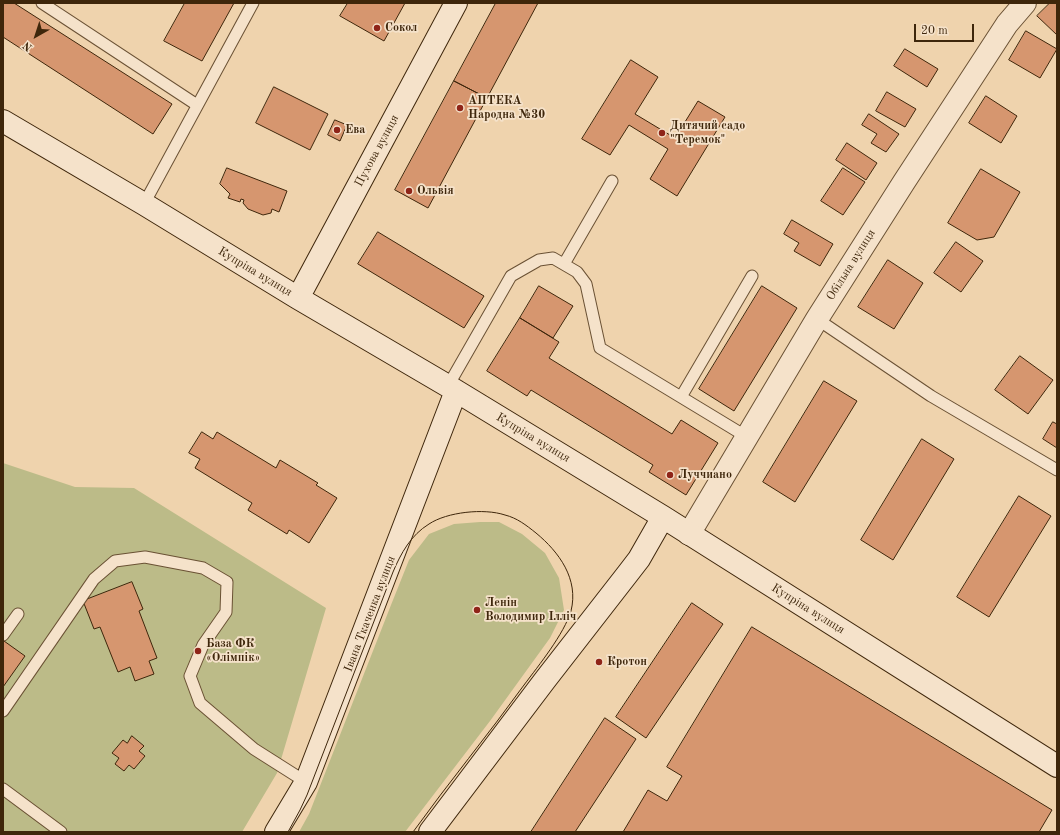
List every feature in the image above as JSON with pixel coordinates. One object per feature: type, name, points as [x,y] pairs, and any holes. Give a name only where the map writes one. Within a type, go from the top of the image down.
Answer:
[{"type":"main road","name":"Пухова вулиця","points":[[298,298],[456,3]]},
{"type":"main road","name":"Обільна вулиця","points":[[689,534],[817,319],[1003,30],[1025,3]]},
{"type":"main road","name":"Купріна вулиця","points":[[3,121],[452,389],[663,518],[1057,766]]},
{"type":"main road","name":"Івана Ткаченка вулиця","points":[[276,832],[306,782],[452,389]]},
{"type":"main road","points":[[430,832],[639,559],[663,518]]},
{"type":"lane","points":[[42,3],[197,105]]},
{"type":"lane","points":[[144,204],[253,3]]},
{"type":"lane","points":[[564,264],[612,181]]},
{"type":"lane","points":[[452,389],[511,276],[540,260],[553,258],[577,272],[586,284],[600,348],[747,437]]},
{"type":"lane","points":[[681,397],[752,276]]},
{"type":"lane","points":[[817,319],[931,396],[1057,470]]},
{"type":"lane","points":[[3,711],[94,579],[115,561],[145,557],[203,568],[227,582],[226,612],[203,645],[190,676],[200,703],[254,749],[306,782]]},
{"type":"lane","points":[[3,635],[18,614]]},
{"type":"lane","points":[[3,789],[61,832]]},
{"type":"shaded area","name":"База ФК «Олімпік»","points":[[3,463],[75,487],[134,488],[326,608],[277,773],[242,832],[3,832]]},
{"type":"shaded area","points":[[499,522],[522,534],[545,553],[559,578],[564,610],[550,638],[490,721],[405,832],[299,832],[309,814],[409,560],[429,534],[454,524]]},
{"type":"building","points":[[3,3],[14,3],[172,104],[153,134],[3,37]]},
{"type":"building","points":[[185,3],[234,3],[202,61],[164,41]]},
{"type":"building","name":"Сокол","points":[[348,3],[405,3],[384,41],[340,16]]},
{"type":"building","points":[[496,3],[538,3],[487,98],[454,81]]},
{"type":"building","points":[[1050,3],[1057,3],[1057,35],[1037,16]]},
{"type":"building","points":[[1026,31],[1057,49],[1040,78],[1009,60]]},
{"type":"building","points":[[905,49],[938,69],[927,87],[894,66]]},
{"type":"building","points":[[631,60],[658,77],[635,114],[675,138],[698,101],[725,117],[677,196],[650,179],[668,149],[629,125],[610,155],[582,139]]},
{"type":"building","points":[[454,81],[487,98],[428,208],[395,190]]},
{"type":"building","points":[[274,87],[328,114],[310,150],[256,123]]},
{"type":"building","points":[[887,92],[916,109],[905,127],[876,111]]},
{"type":"building","points":[[986,96],[1017,116],[1001,143],[969,123]]},
{"type":"building","points":[[869,114],[899,134],[886,152],[871,143],[877,134],[862,125]]},
{"type":"building","name":"Ева","points":[[335,120],[347,125],[340,141],[328,135]]},
{"type":"building","points":[[847,143],[877,163],[866,180],[836,160]]},
{"type":"building","points":[[227,168],[287,191],[279,212],[272,209],[271,213],[263,215],[248,209],[243,203],[244,200],[241,199],[240,202],[228,198],[230,194],[220,184]]},
{"type":"building","points":[[843,168],[865,182],[843,215],[821,201]]},
{"type":"building","points":[[981,169],[1020,192],[994,237],[977,240],[948,223]]},
{"type":"building","points":[[792,220],[833,244],[820,266],[794,251],[799,243],[784,234]]},
{"type":"building","points":[[378,232],[484,296],[464,328],[358,264]]},
{"type":"building","points":[[956,242],[983,261],[961,292],[934,273]]},
{"type":"building","points":[[888,260],[923,283],[894,329],[858,307]]},
{"type":"building","points":[[539,286],[573,306],[553,338],[520,318]]},
{"type":"building","points":[[762,286],[797,308],[734,411],[699,389]]},
{"type":"building","points":[[520,318],[559,342],[549,358],[672,434],[681,420],[718,443],[686,495],[649,472],[653,465],[531,390],[527,396],[487,371]]},
{"type":"building","points":[[1020,356],[1053,380],[1028,414],[995,390]]},
{"type":"building","points":[[824,381],[857,401],[795,502],[763,482]]},
{"type":"building","points":[[1053,422],[1057,424],[1057,448],[1043,439]]},
{"type":"building","points":[[202,432],[213,439],[217,432],[276,468],[280,460],[318,483],[316,485],[337,498],[309,543],[289,530],[287,534],[248,510],[252,503],[195,468],[200,459],[189,453]]},
{"type":"building","points":[[922,439],[954,459],[893,560],[861,540]]},
{"type":"building","points":[[1019,496],[1051,516],[989,617],[957,597]]},
{"type":"building","points":[[132,582],[143,609],[139,611],[157,658],[149,661],[154,674],[135,681],[130,667],[118,672],[100,627],[94,629],[83,601]]},
{"type":"building","points":[[692,603],[723,624],[646,738],[616,717]]},
{"type":"building","points":[[752,627],[1052,810],[1039,832],[623,832],[648,790],[667,801],[682,776],[667,767]]},
{"type":"building","points":[[4,641],[25,656],[3,687],[3,642]]},
{"type":"building","points":[[605,718],[636,739],[575,832],[531,832]]},
{"type":"building","points":[[132,736],[144,746],[139,751],[145,756],[134,769],[129,765],[124,771],[115,764],[119,758],[112,753],[123,740],[127,743]]},
{"type":"tram line","points":[[288,832],[307,795],[393,572],[407,545],[417,533],[429,524],[455,514],[466,512],[487,512],[509,516],[525,525],[544,540],[565,567],[570,577],[572,588],[573,599],[571,611],[563,629],[544,659],[413,832]]},
{"type":"place","name":"Сокол","points":[[377,28]]},
{"type":"place","name":"АПТЕКА Народна №30","points":[[460,108]]},
{"type":"place","name":"Ева","points":[[337,130]]},
{"type":"place","name":"Дитячий садо \"Теремок\"","points":[[662,133]]},
{"type":"place","name":"Ольвія","points":[[409,191]]},
{"type":"place","name":"Луччиано","points":[[670,475]]},
{"type":"place","name":"Ленін Володимир Ілліч","points":[[477,610]]},
{"type":"place","name":"База ФК «Олімпік»","points":[[198,651]]},
{"type":"place","name":"Кротон","points":[[599,662]]}]
